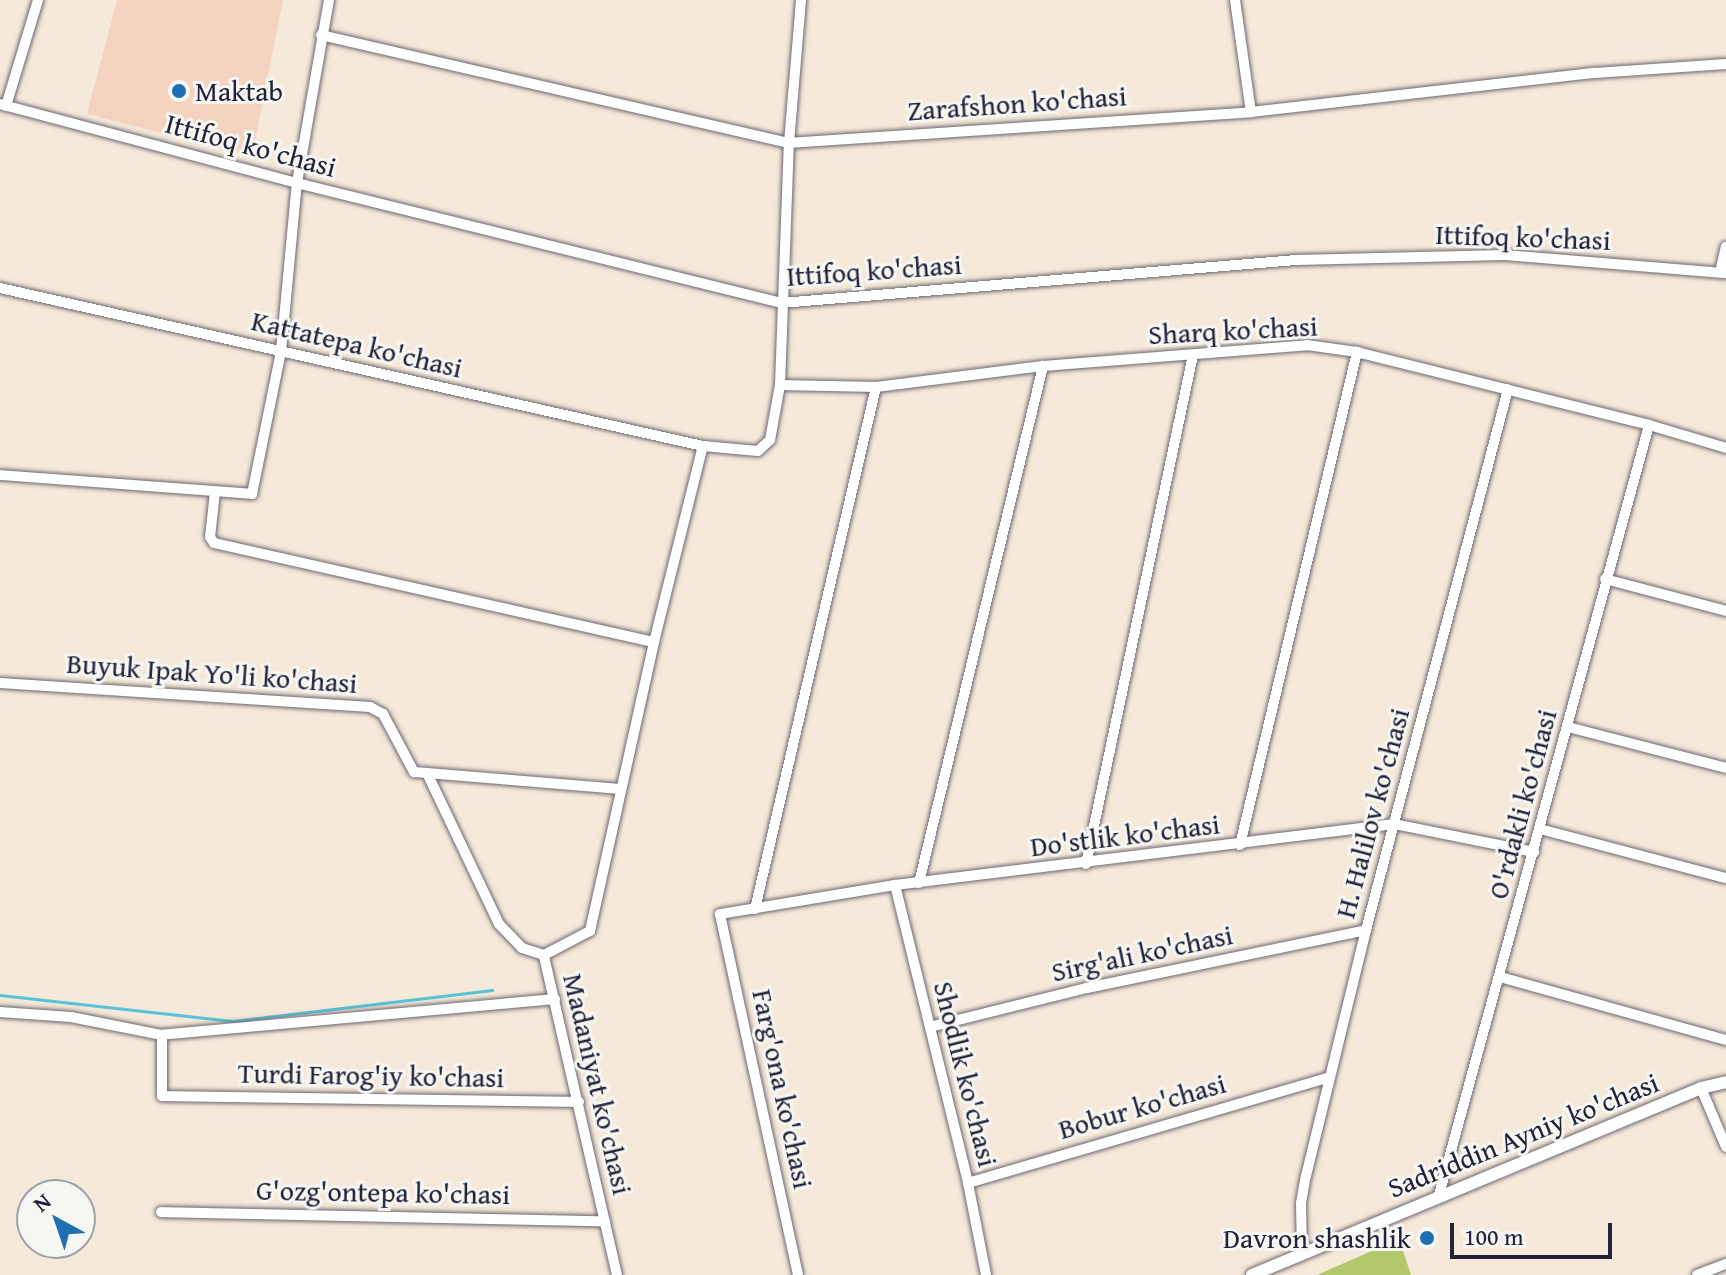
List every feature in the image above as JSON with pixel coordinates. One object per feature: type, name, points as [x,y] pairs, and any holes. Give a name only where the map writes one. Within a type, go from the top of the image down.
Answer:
[{"type":"street","points":[[3,105],[38,0]]},
{"type":"street","points":[[0,475],[252,494],[281,351],[297,183],[329,0]]},
{"type":"street","points":[[780,385],[789,143],[801,0]]},
{"type":"street","points":[[1235,0],[1251,112]]},
{"type":"street","name":"Zarafshon ko'chasi","points":[[321,35],[789,143],[1251,112],[1595,73],[1726,64]]},
{"type":"street","name":"Ittifoq ko'chasi","points":[[3,105],[297,183],[781,303],[1296,260],[1505,255],[1723,273]]},
{"type":"street","points":[[1723,273],[1726,247]]},
{"type":"street","name":"Kattatepa ko'chasi","points":[[0,288],[703,446],[758,451],[766,447],[773,432],[780,385]]},
{"type":"street","name":"Sharq ko'chasi","points":[[780,385],[876,387],[1043,366],[1307,345],[1357,352],[1508,389],[1726,448]]},
{"type":"street","points":[[1240,845],[1357,352]]},
{"type":"street","points":[[1086,864],[1193,355]]},
{"type":"street","points":[[919,883],[1043,366]]},
{"type":"street","points":[[755,909],[876,387]]},
{"type":"street","name":"H. Halilov ko'chasi","points":[[1302,1252],[1301,1203],[1330,1077],[1508,389]]},
{"type":"street","name":"O'rdakli ko'chasi","points":[[1439,1195],[1649,425]]},
{"type":"street","points":[[427,773],[621,789],[703,446]]},
{"type":"street","points":[[215,492],[210,537],[214,543],[654,642]]},
{"type":"street","points":[[1605,579],[1726,611]]},
{"type":"street","name":"Buyuk Ipak Yo'li ko'chasi","points":[[0,683],[370,707],[383,714],[410,771],[427,773]]},
{"type":"street","points":[[1568,727],[1726,768]]},
{"type":"street","points":[[427,773],[499,924],[522,948],[544,955]]},
{"type":"street","name":"Madaniyat ko'chasi","points":[[617,1275],[544,955],[590,931],[621,789]]},
{"type":"street","name":"Do'stlik ko'chasi","points":[[720,914],[895,885],[1394,824],[1534,852]]},
{"type":"street","points":[[1540,829],[1726,878]]},
{"type":"street","name":"Shodlik ko'chasi","points":[[895,885],[968,1183],[986,1275]]},
{"type":"street","name":"Farg'ona ko'chasi","points":[[720,914],[798,1275]]},
{"type":"street","name":"Sirg'ali ko'chasi","points":[[930,1027],[1087,988],[1366,930]]},
{"type":"street","points":[[1500,977],[1726,1040]]},
{"type":"street","points":[[0,1012],[71,1017],[162,1035],[555,999]]},
{"type":"street","name":"Turdi Farog'iy ko'chasi","points":[[162,1035],[162,1096],[579,1102]]},
{"type":"street","name":"Bobur ko'chasi","points":[[968,1183],[1330,1077]]},
{"type":"street","name":"Sadriddin Ayniy ko'chasi","points":[[1252,1275],[1701,1088],[1726,1082]]},
{"type":"street","points":[[1701,1088],[1726,1147]]},
{"type":"street","name":"G'ozg'ontepa ko'chasi","points":[[161,1212],[605,1221]]},
{"type":"street","points":[[1697,1275],[1726,1264]]},
{"type":"shaded area","name":"Maktab","points":[[117,0],[283,0],[252,156],[87,114]]},
{"type":"green space","points":[[1399,1239],[1411,1275],[1317,1275]]},
{"type":"waterway","points":[[0,995],[233,1021],[492,990]]},
{"type":"place","name":"Maktab","points":[[179,91]]},
{"type":"place","name":"Davron shashlik","points":[[1427,1238]]}]
